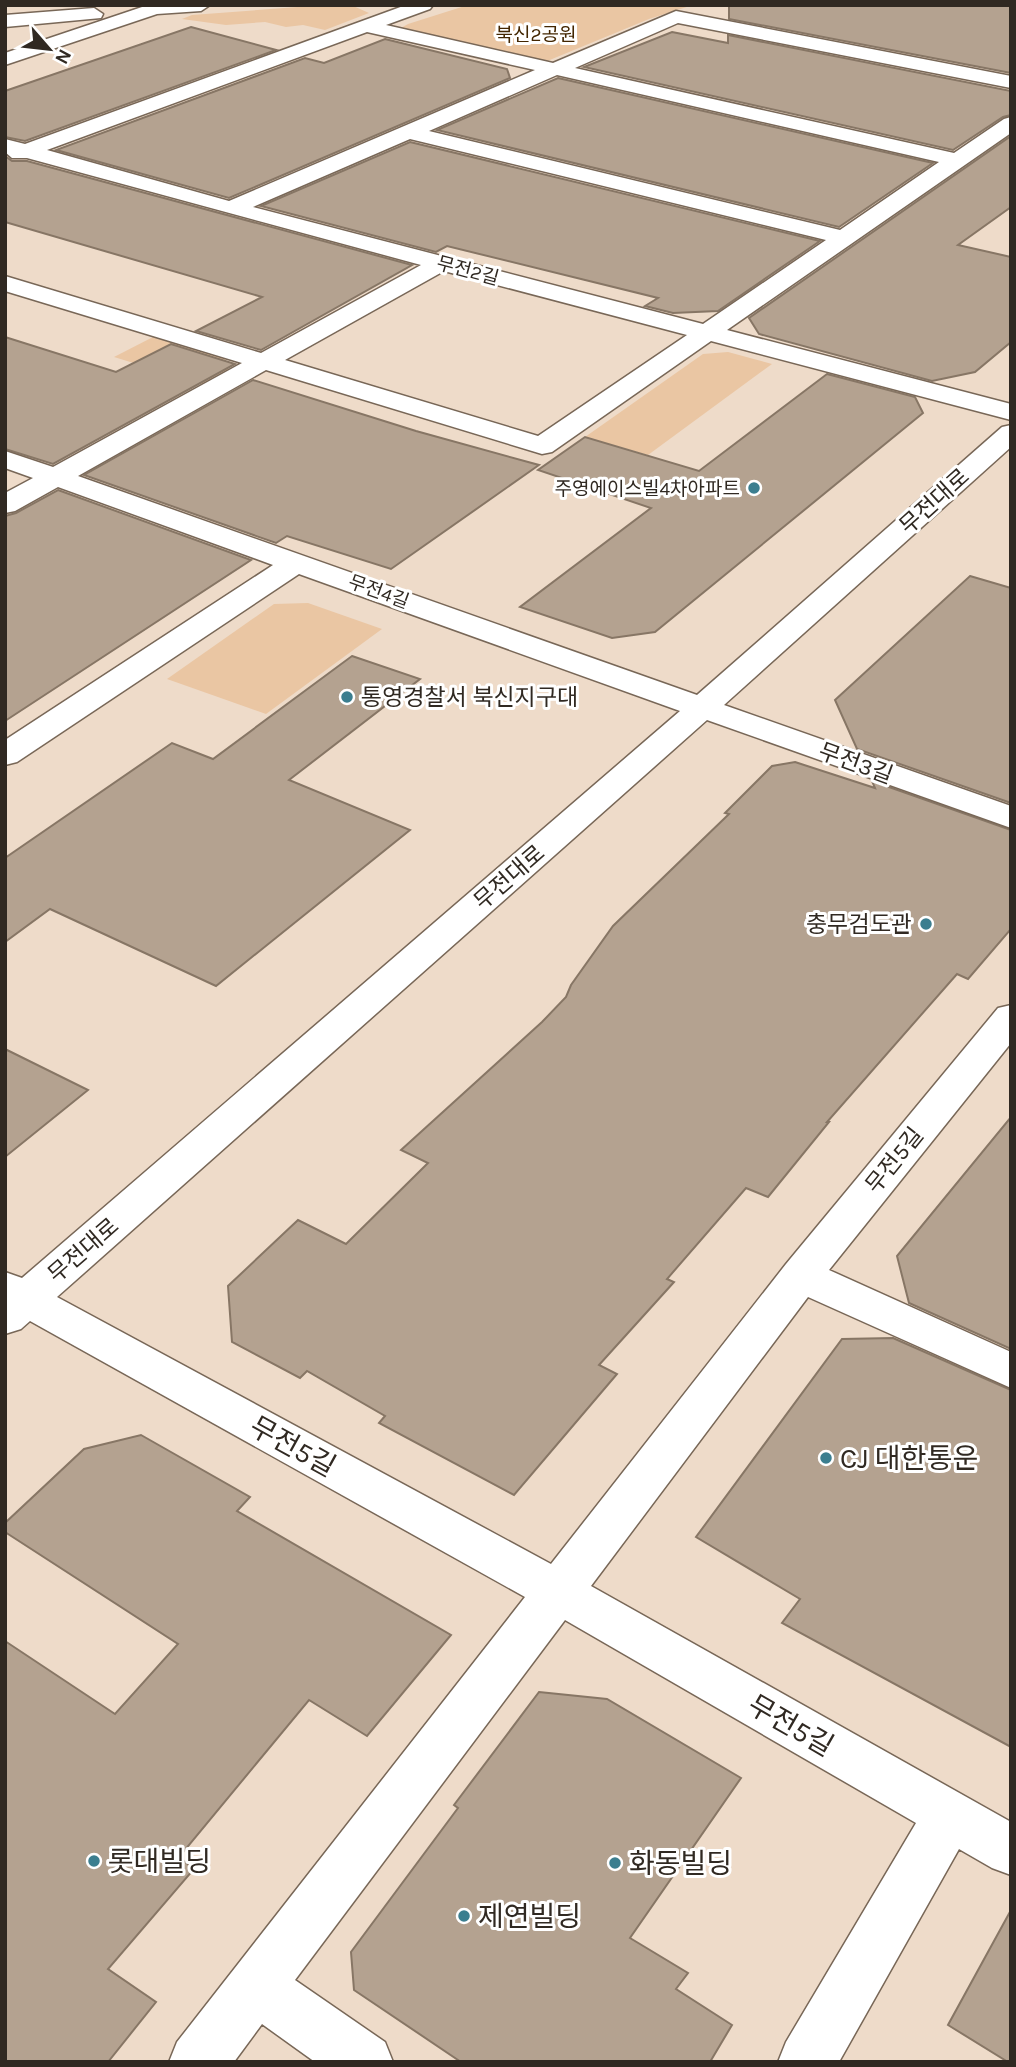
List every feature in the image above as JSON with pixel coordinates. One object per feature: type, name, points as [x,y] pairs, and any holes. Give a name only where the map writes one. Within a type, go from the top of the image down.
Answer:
[{"type":"street","points":[[5,21],[201,5]]},
{"type":"street","name":"무전2길","points":[[12,152],[424,5]]},
{"type":"street","points":[[5,59],[155,9]]},
{"type":"street","points":[[231,208],[676,17],[1011,82]]},
{"type":"street","points":[[364,26],[957,160]]},
{"type":"street","points":[[5,283],[542,446],[1011,123]]},
{"type":"street","points":[[408,132],[845,238]]},
{"type":"street","name":"무전2길","points":[[12,152],[1011,412]]},
{"type":"street","points":[[5,505],[441,263]]},
{"type":"street","name":"무전대로","points":[[12,1302],[702,708],[1011,433]]},
{"type":"street","name":"무전4길","points":[[5,459],[702,708]]},
{"type":"street","points":[[5,755],[297,562]]},
{"type":"street","name":"무전3길","points":[[702,708],[1011,818]]},
{"type":"street","name":"무전5길","points":[[198,2062],[802,1275],[1003,1039]]},
{"type":"street","points":[[802,1275],[1011,1371]]},
{"type":"street","name":"무전5길","points":[[12,1302],[559,1592],[1011,1850]]},
{"type":"street","points":[[807,2062],[949,1816]]},
{"type":"street","points":[[257,1987],[364,2062]]},
{"type":"green space","points":[[351,5],[369,13],[325,30],[303,25],[286,27],[265,22],[226,25],[182,19],[192,15]]},
{"type":"green space","name":"북신2공원","points":[[468,5],[693,5],[649,19],[540,64],[394,32],[408,24]]},
{"type":"green space","points":[[153,337],[225,359],[229,372],[205,385],[114,357]]},
{"type":"green space","points":[[728,352],[772,364],[648,455],[585,437],[703,354]]},
{"type":"green space","points":[[308,603],[382,629],[266,714],[167,679],[274,604]]},
{"type":"building","points":[[729,5],[1011,5],[1011,73],[729,19]]},
{"type":"building","points":[[191,27],[276,50],[25,141],[5,137],[5,91]]},
{"type":"building","points":[[672,32],[728,43],[728,35],[1011,91],[1011,115],[1003,117],[953,150],[584,67]]},
{"type":"building","points":[[385,39],[507,69],[510,78],[229,198],[56,150],[305,58],[324,63]]},
{"type":"building","points":[[558,78],[933,163],[839,227],[437,130]]},
{"type":"building","points":[[1011,136],[1011,207],[958,245],[1011,257],[1011,342],[975,372],[932,381],[759,334],[749,318]]},
{"type":"building","points":[[410,142],[820,241],[718,311],[673,313],[645,306],[658,298],[447,246],[436,252],[261,206]]},
{"type":"building","points":[[5,156],[12,161],[27,161],[412,265],[261,350],[196,331],[262,297],[5,222]]},
{"type":"building","points":[[5,337],[116,372],[171,344],[235,364],[53,464],[5,449]]},
{"type":"building","name":"주영에이스빌4차아파트","points":[[827,374],[915,397],[923,413],[655,632],[612,638],[520,607],[651,508],[538,470],[585,437],[699,471]]},
{"type":"building","points":[[253,380],[416,431],[539,465],[391,569],[287,536],[276,543],[84,475]]},
{"type":"building","points":[[58,490],[251,560],[5,721],[5,516],[16,513]]},
{"type":"building","points":[[970,576],[1011,588],[1011,803],[857,749],[835,700]]},
{"type":"building","points":[[352,656],[420,679],[289,780],[410,830],[216,986],[50,909],[5,942],[5,858],[172,743],[213,759]]},
{"type":"building","points":[[795,762],[875,788],[872,781],[1011,830],[1011,929],[968,979],[957,974],[827,1122],[768,1197],[746,1188],[667,1279],[674,1282],[599,1365],[617,1374],[514,1495],[379,1423],[385,1416],[307,1371],[300,1378],[232,1342],[228,1286],[298,1220],[346,1244],[428,1163],[401,1150],[542,1022],[566,997],[571,985],[613,926],[729,814],[725,813],[772,766]]},
{"type":"building","points":[[5,1049],[88,1090],[5,1157]]},
{"type":"building","points":[[1011,1117],[1011,1349],[909,1303],[897,1256]]},
{"type":"building","points":[[893,1338],[1011,1390],[1011,1747],[782,1623],[800,1599],[696,1537],[842,1339]]},
{"type":"building","points":[[141,1435],[250,1497],[237,1511],[451,1635],[367,1736],[309,1700],[179,1857],[194,1869],[108,1969],[156,2002],[108,2062],[5,2062],[5,1641],[115,1714],[178,1644],[5,1532],[5,1523],[84,1449]]},
{"type":"building","points":[[539,1692],[607,1699],[741,1778],[630,1938],[688,1973],[676,1989],[732,2025],[710,2062],[461,2062],[354,1990],[351,1952],[458,1808],[454,1805]]},
{"type":"building","points":[[1011,1910],[1011,2062],[1008,2062],[948,2025]]},
{"type":"place","name":"주영에이스빌4차아파트","points":[[754,488]]},
{"type":"place","name":"통영경찰서 북신지구대","points":[[347,697]]},
{"type":"place","name":"충무검도관","points":[[926,924]]},
{"type":"place","name":"CJ 대한통운","points":[[826,1458]]},
{"type":"place","name":"롯대빌딩","points":[[94,1861]]},
{"type":"place","name":"화동빌딩","points":[[615,1863]]},
{"type":"place","name":"제연빌딩","points":[[464,1916]]}]
